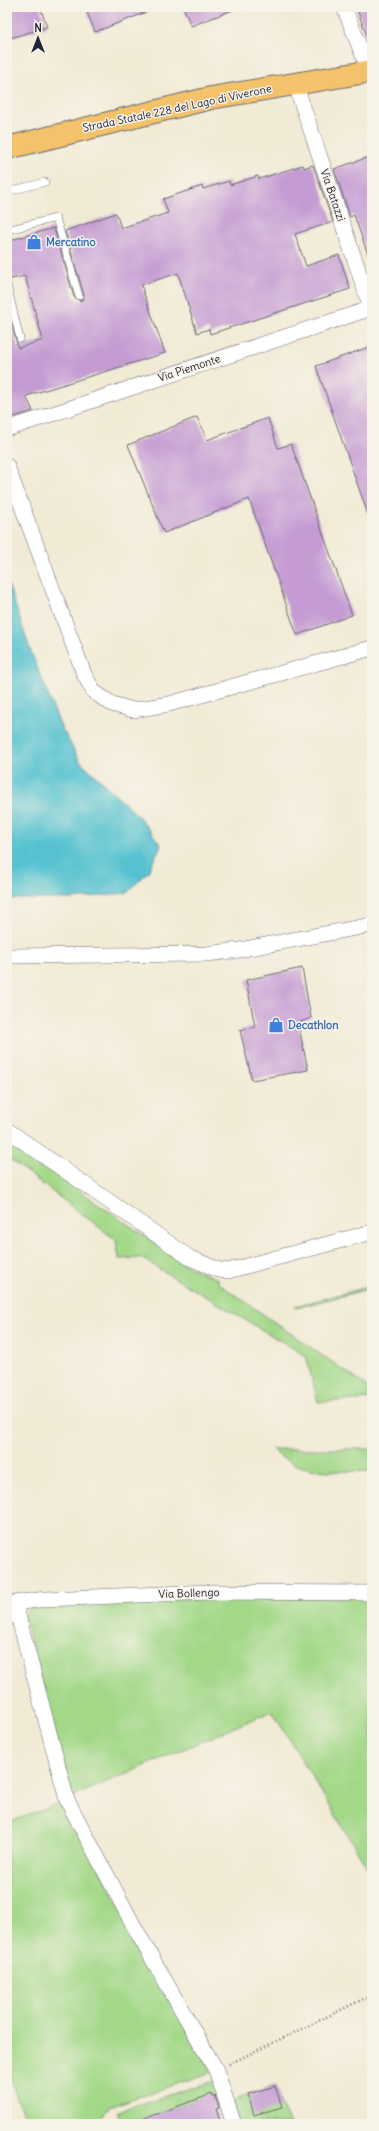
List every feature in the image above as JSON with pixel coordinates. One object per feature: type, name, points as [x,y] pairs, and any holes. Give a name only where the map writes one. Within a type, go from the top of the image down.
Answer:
[{"type":"main road","name":"Strada Statale 228 del Lago di Viverone","points":[[7,148],[204,100],[370,71]]},
{"type":"street","points":[[344,7],[370,71]]},
{"type":"street","name":"Via Batazzi","points":[[295,83],[372,308]]},
{"type":"street","name":"Via Piemonte","points":[[7,429],[372,308]]},
{"type":"street","points":[[7,466],[84,674],[94,692],[112,704],[133,710],[169,704],[372,648]]},
{"type":"street","points":[[343,656],[364,658],[372,662]]},
{"type":"street","points":[[7,956],[207,954],[239,950],[372,925]]},
{"type":"street","points":[[7,1130],[190,1258],[219,1270],[228,1271],[372,1232]]},
{"type":"street","name":"Via Bollengo","points":[[11,1604],[46,1599],[209,1592],[372,1593]]},
{"type":"street","points":[[11,1604],[67,1800],[136,1930],[216,2070],[234,2124]]},
{"type":"lane","points":[[7,192],[45,182]]},
{"type":"lane","points":[[7,230],[56,218],[79,296]]},
{"type":"lane","points":[[7,285],[20,339]]},
{"type":"path","points":[[216,2070],[372,1995]]},
{"type":"green space","points":[[7,1140],[189,1267],[218,1279],[218,1283],[372,1390],[372,1399],[318,1402],[306,1356],[141,1258],[119,1259],[116,1240],[7,1157]]},
{"type":"green space","points":[[372,1286],[372,1288],[296,1308],[295,1306]]},
{"type":"green space","points":[[272,1449],[372,1449],[372,1471],[332,1471],[306,1468],[293,1464],[282,1458]]},
{"type":"green space","points":[[372,1597],[372,1875],[272,1711],[72,1797],[24,1616],[31,1607],[148,1599]]},
{"type":"green space","points":[[63,1802],[212,2072],[110,2107],[95,2124],[26,2124],[7,2069],[7,1823]]},
{"type":"green space","points":[[217,2080],[221,2094],[213,2097],[212,2095],[129,2124],[122,2124],[117,2111]]},
{"type":"green space","points":[[275,2086],[290,2124],[239,2124],[233,2102],[248,2094]]},
{"type":"water","points":[[7,581],[31,652],[60,725],[80,761],[140,818],[161,845],[148,872],[127,893],[72,899],[7,899]]},
{"type":"building","points":[[7,7],[40,7],[47,27],[7,39]]},
{"type":"building","points":[[85,7],[157,7],[157,8],[95,32]]},
{"type":"building","points":[[183,7],[237,7],[238,8],[191,26]]},
{"type":"building","points":[[356,7],[372,7],[371,47]]},
{"type":"building","points":[[372,156],[372,260],[370,260],[354,215],[350,217],[334,169]]},
{"type":"building","points":[[303,165],[304,168],[313,165],[333,222],[295,234],[306,266],[339,255],[350,289],[210,334],[209,329],[197,333],[178,273],[141,285],[165,353],[26,396],[33,411],[7,419],[7,322],[11,321],[18,348],[43,340],[25,276],[7,280],[7,241],[54,228],[74,297],[80,301],[83,299],[84,295],[65,231],[116,213],[121,228],[168,213],[163,199],[202,186],[203,189],[229,181],[230,185],[258,176],[259,179]]},
{"type":"building","points":[[372,346],[372,520],[370,520],[316,366]]},
{"type":"building","points":[[197,417],[207,440],[268,418],[278,448],[291,444],[352,615],[297,635],[249,499],[164,533],[128,445]]},
{"type":"building","name":"Decathlon","points":[[302,968],[311,1018],[298,1023],[308,1070],[252,1080],[240,1030],[255,1027],[246,980]]},
{"type":"building","points":[[275,2086],[282,2107],[254,2115],[248,2094]]},
{"type":"building","points":[[212,2094],[213,2097],[215,2096],[219,2108],[216,2109],[221,2124],[135,2124],[134,2122]]},
{"type":"place","name":"Mercatino","points":[[34,242]]},
{"type":"place","name":"Decathlon","points":[[276,1025]]}]
